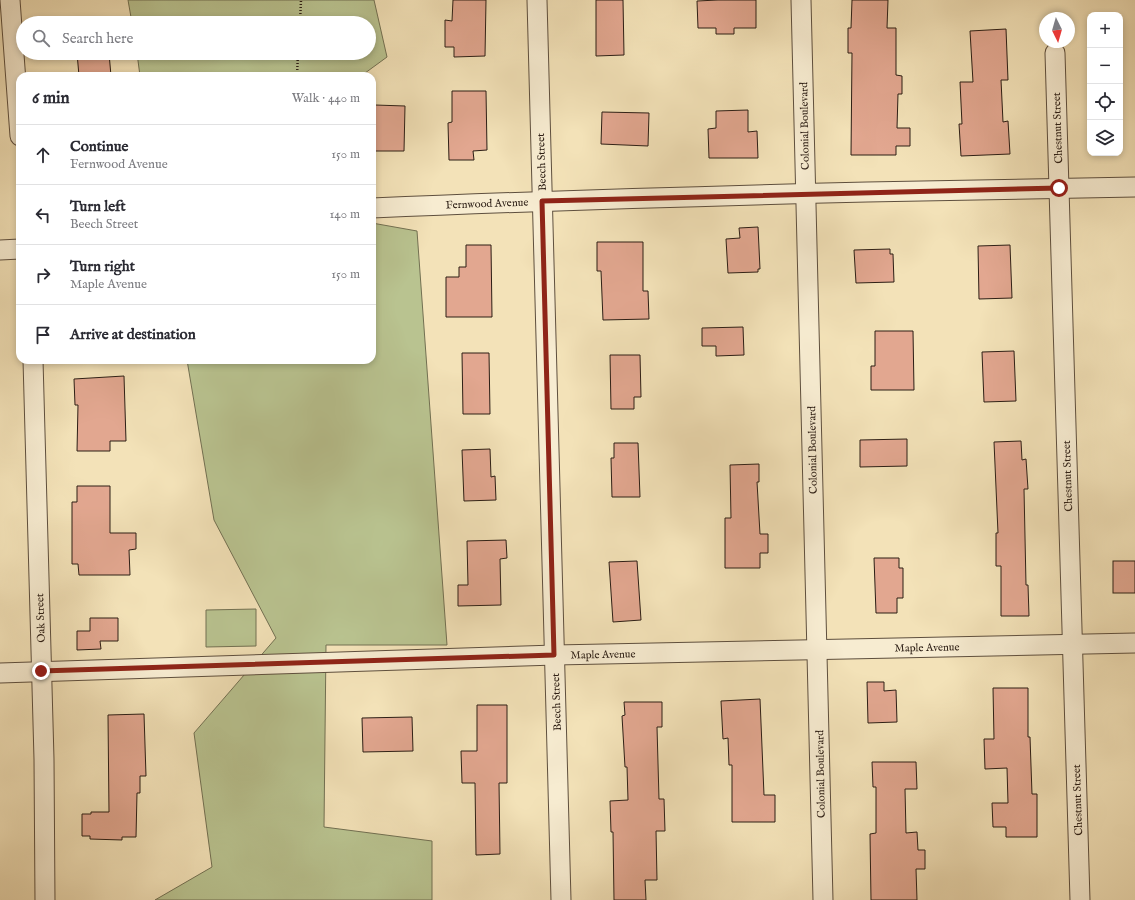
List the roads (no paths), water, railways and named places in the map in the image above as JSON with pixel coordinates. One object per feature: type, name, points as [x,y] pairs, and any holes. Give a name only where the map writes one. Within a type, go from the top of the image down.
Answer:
[{"type":"street","points":[[10,0],[16,82]]},
{"type":"street","name":"Beech Street","points":[[537,0],[561,900]]},
{"type":"street","name":"Colonial Boulevard","points":[[801,0],[823,900]]},
{"type":"street","name":"Chestnut Street","points":[[1055,52],[1080,900]]},
{"type":"street","name":"Fernwood Avenue","points":[[376,208],[805,193],[1135,187]]},
{"type":"street","points":[[0,250],[16,249]]},
{"type":"street","name":"Oak Street","points":[[33,364],[44,759],[45,900]]},
{"type":"street","name":"Maple Avenue","points":[[0,672],[554,655],[1135,643]]}]
